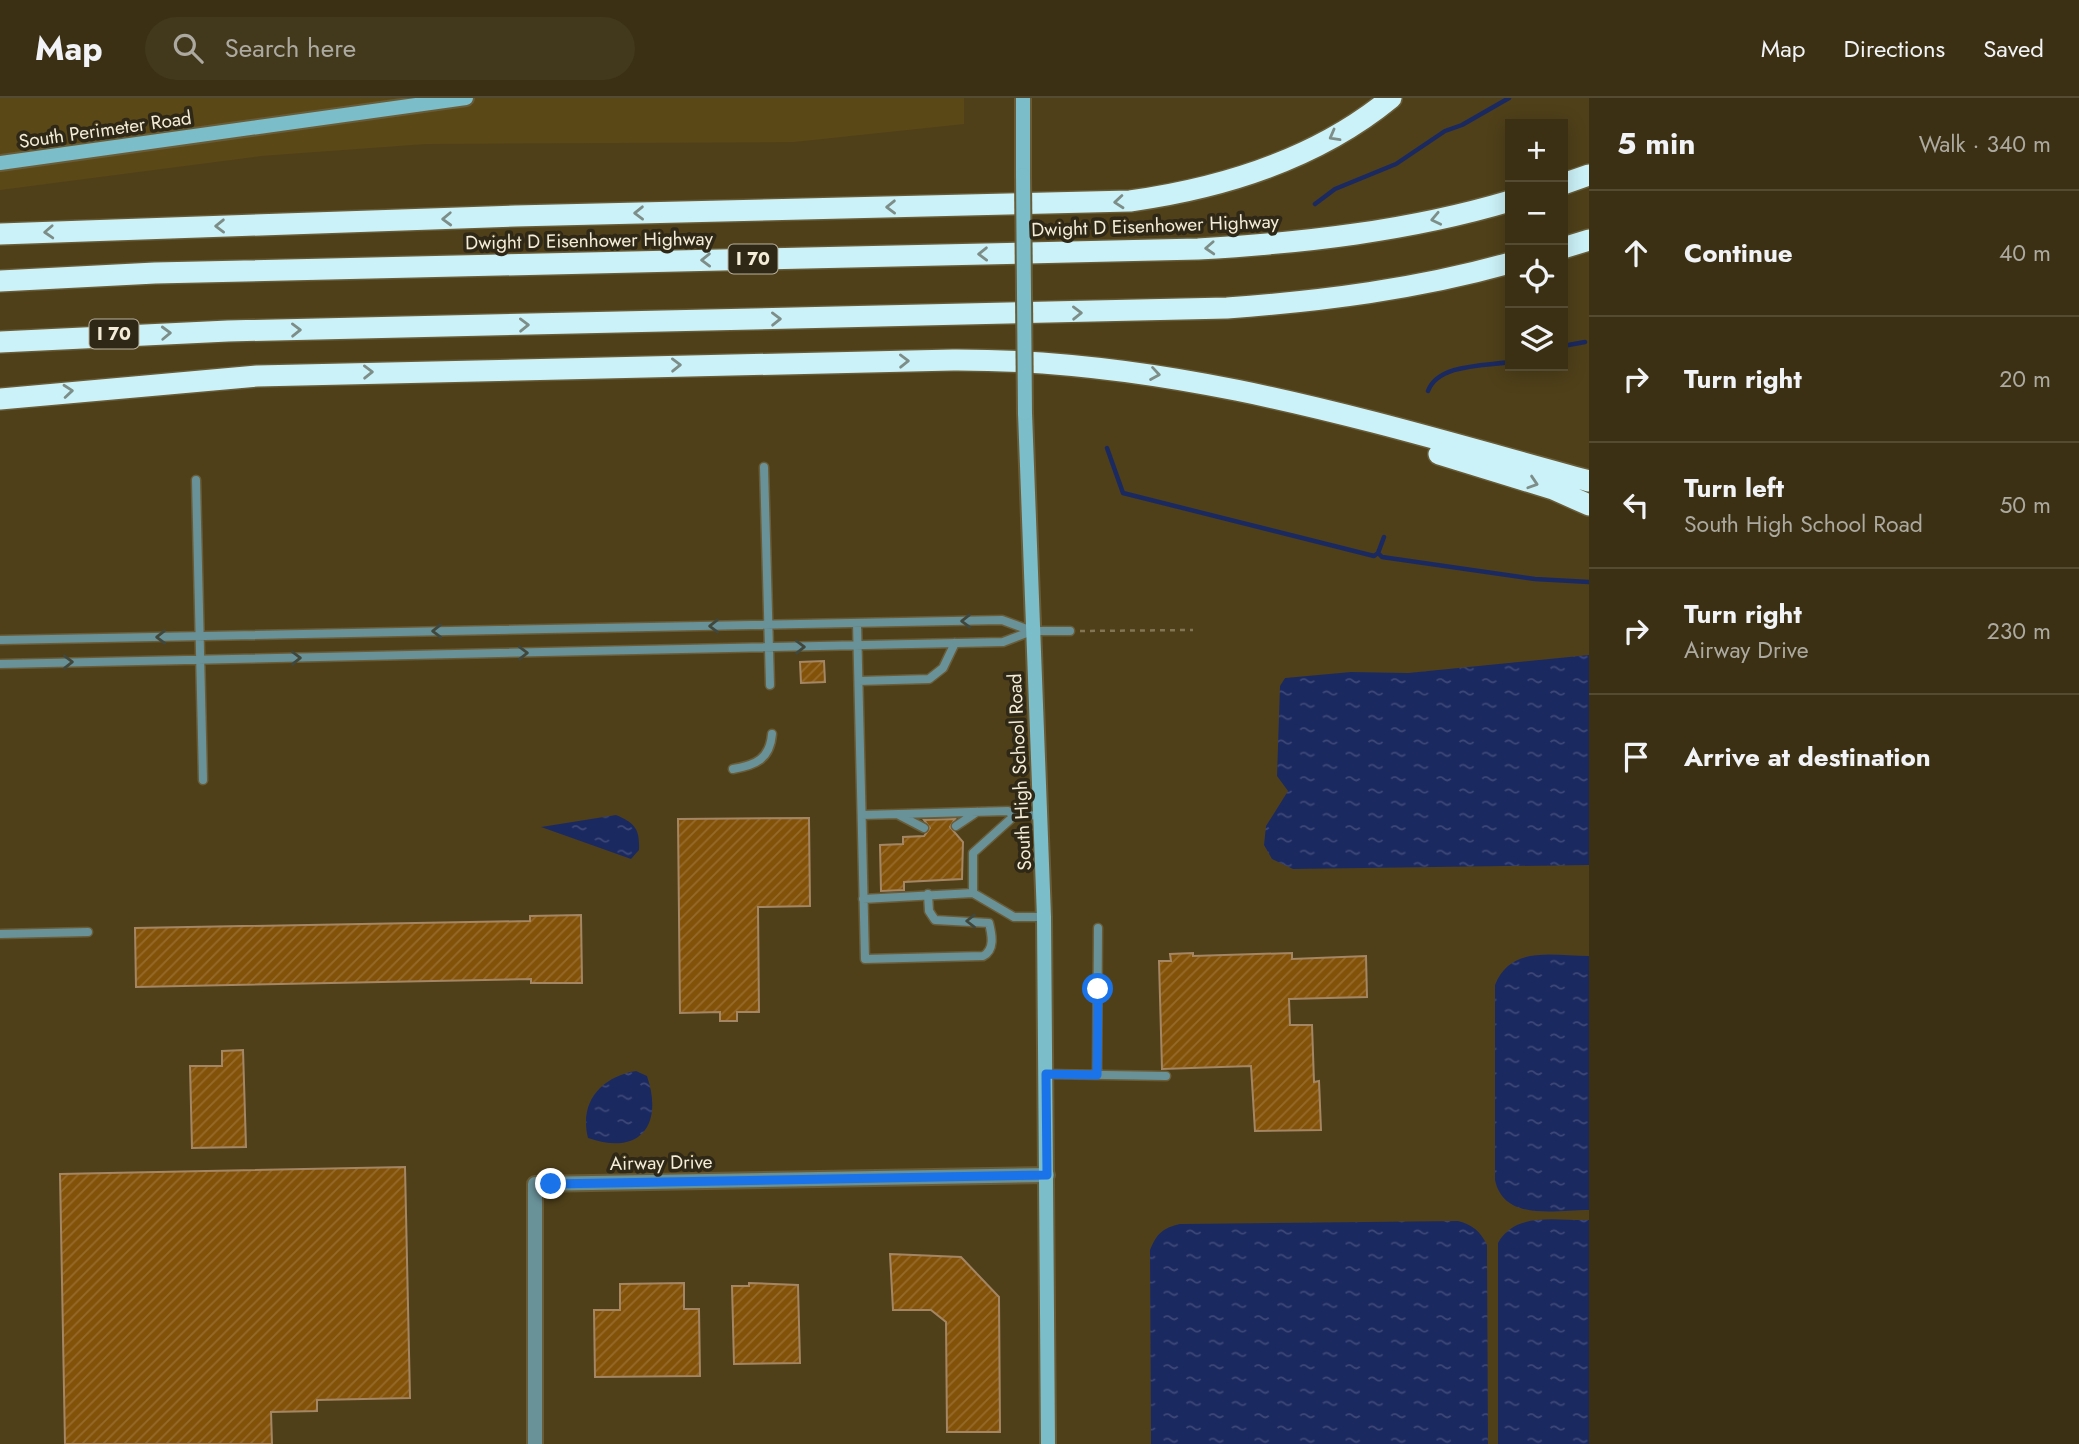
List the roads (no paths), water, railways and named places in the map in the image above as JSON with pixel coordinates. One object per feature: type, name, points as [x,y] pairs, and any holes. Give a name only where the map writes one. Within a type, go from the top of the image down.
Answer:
[{"type":"highway","points":[[0,234],[515,216],[1130,201],[1208,187],[1280,163],[1353,125],[1391,98]]},
{"type":"highway","points":[[1568,182],[1589,175]]},
{"type":"highway","name":"Dwight D Eisenhower Highway","points":[[0,281],[179,272],[1221,248],[1372,232],[1505,202]]},
{"type":"highway","points":[[1568,246],[1589,240]]},
{"type":"highway","name":"I 70","points":[[0,342],[151,333],[1227,308],[1320,301],[1395,290],[1505,264]]},
{"type":"highway","points":[[0,399],[257,376],[940,360],[1050,362],[1199,381],[1322,407],[1589,481]]},
{"type":"highway","points":[[1199,381],[1510,475],[1589,505]]},
{"type":"street","name":"South Perimeter Road","points":[[0,163],[466,98]]},
{"type":"street","name":"South High School Road","points":[[1023,98],[1025,413],[1044,917],[1048,1444]]},
{"type":"street","name":"Airway Drive","points":[[535,1444],[535,1184],[1047,1175]]},
{"type":"lane","points":[[764,467],[770,685]]},
{"type":"lane","points":[[196,480],[203,780]]},
{"type":"lane","points":[[0,640],[1002,620],[1032,631],[1070,631]]},
{"type":"lane","points":[[857,623],[865,959],[983,956],[991,947],[989,923],[935,920],[929,911],[928,894]]},
{"type":"lane","points":[[0,664],[1003,642],[1032,631]]},
{"type":"lane","points":[[859,681],[929,680],[943,668],[956,643]]},
{"type":"lane","points":[[733,769],[760,762],[771,746],[772,734]]},
{"type":"lane","points":[[862,815],[1008,811],[1014,816]]},
{"type":"lane","points":[[956,826],[977,812]]},
{"type":"lane","points":[[896,814],[924,828]]},
{"type":"lane","points":[[973,893],[973,853],[1014,816],[1042,815]]},
{"type":"lane","points":[[863,899],[973,893],[1014,917],[1044,917]]},
{"type":"lane","points":[[1097,1075],[1098,929]]},
{"type":"lane","points":[[0,934],[88,932]]},
{"type":"lane","points":[[1046,1074],[1166,1076]]},
{"type":"water","points":[[1589,655],[1589,865],[1293,869],[1272,859],[1264,845],[1266,826],[1288,791],[1277,776],[1280,686],[1285,678],[1351,672],[1408,673]]},
{"type":"water","points":[[616,815],[632,824],[637,832],[639,850],[631,859],[541,827]]},
{"type":"water","points":[[1547,955],[1589,956],[1589,1210],[1547,1212],[1520,1208],[1500,1193],[1495,1180],[1495,985],[1502,972],[1522,958]]},
{"type":"water","points":[[636,1071],[647,1076],[651,1094],[652,1109],[643,1133],[621,1143],[606,1143],[588,1138],[587,1113],[596,1093],[612,1079]]},
{"type":"water","points":[[1551,1219],[1589,1220],[1589,1444],[1498,1444],[1498,1243],[1505,1233],[1526,1222]]},
{"type":"water","points":[[1458,1221],[1475,1229],[1487,1245],[1488,1444],[1151,1444],[1150,1250],[1161,1232],[1180,1224]]},
{"type":"waterway","points":[[1315,204],[1335,189],[1396,164],[1445,131],[1462,125],[1509,98]]},
{"type":"waterway","points":[[1568,345],[1585,342]]},
{"type":"waterway","points":[[1428,391],[1433,382],[1451,371],[1505,363]]},
{"type":"waterway","points":[[1107,448],[1123,493],[1374,556],[1378,553],[1382,557],[1535,579],[1589,582]]},
{"type":"waterway","points":[[1378,553],[1384,537]]}]
